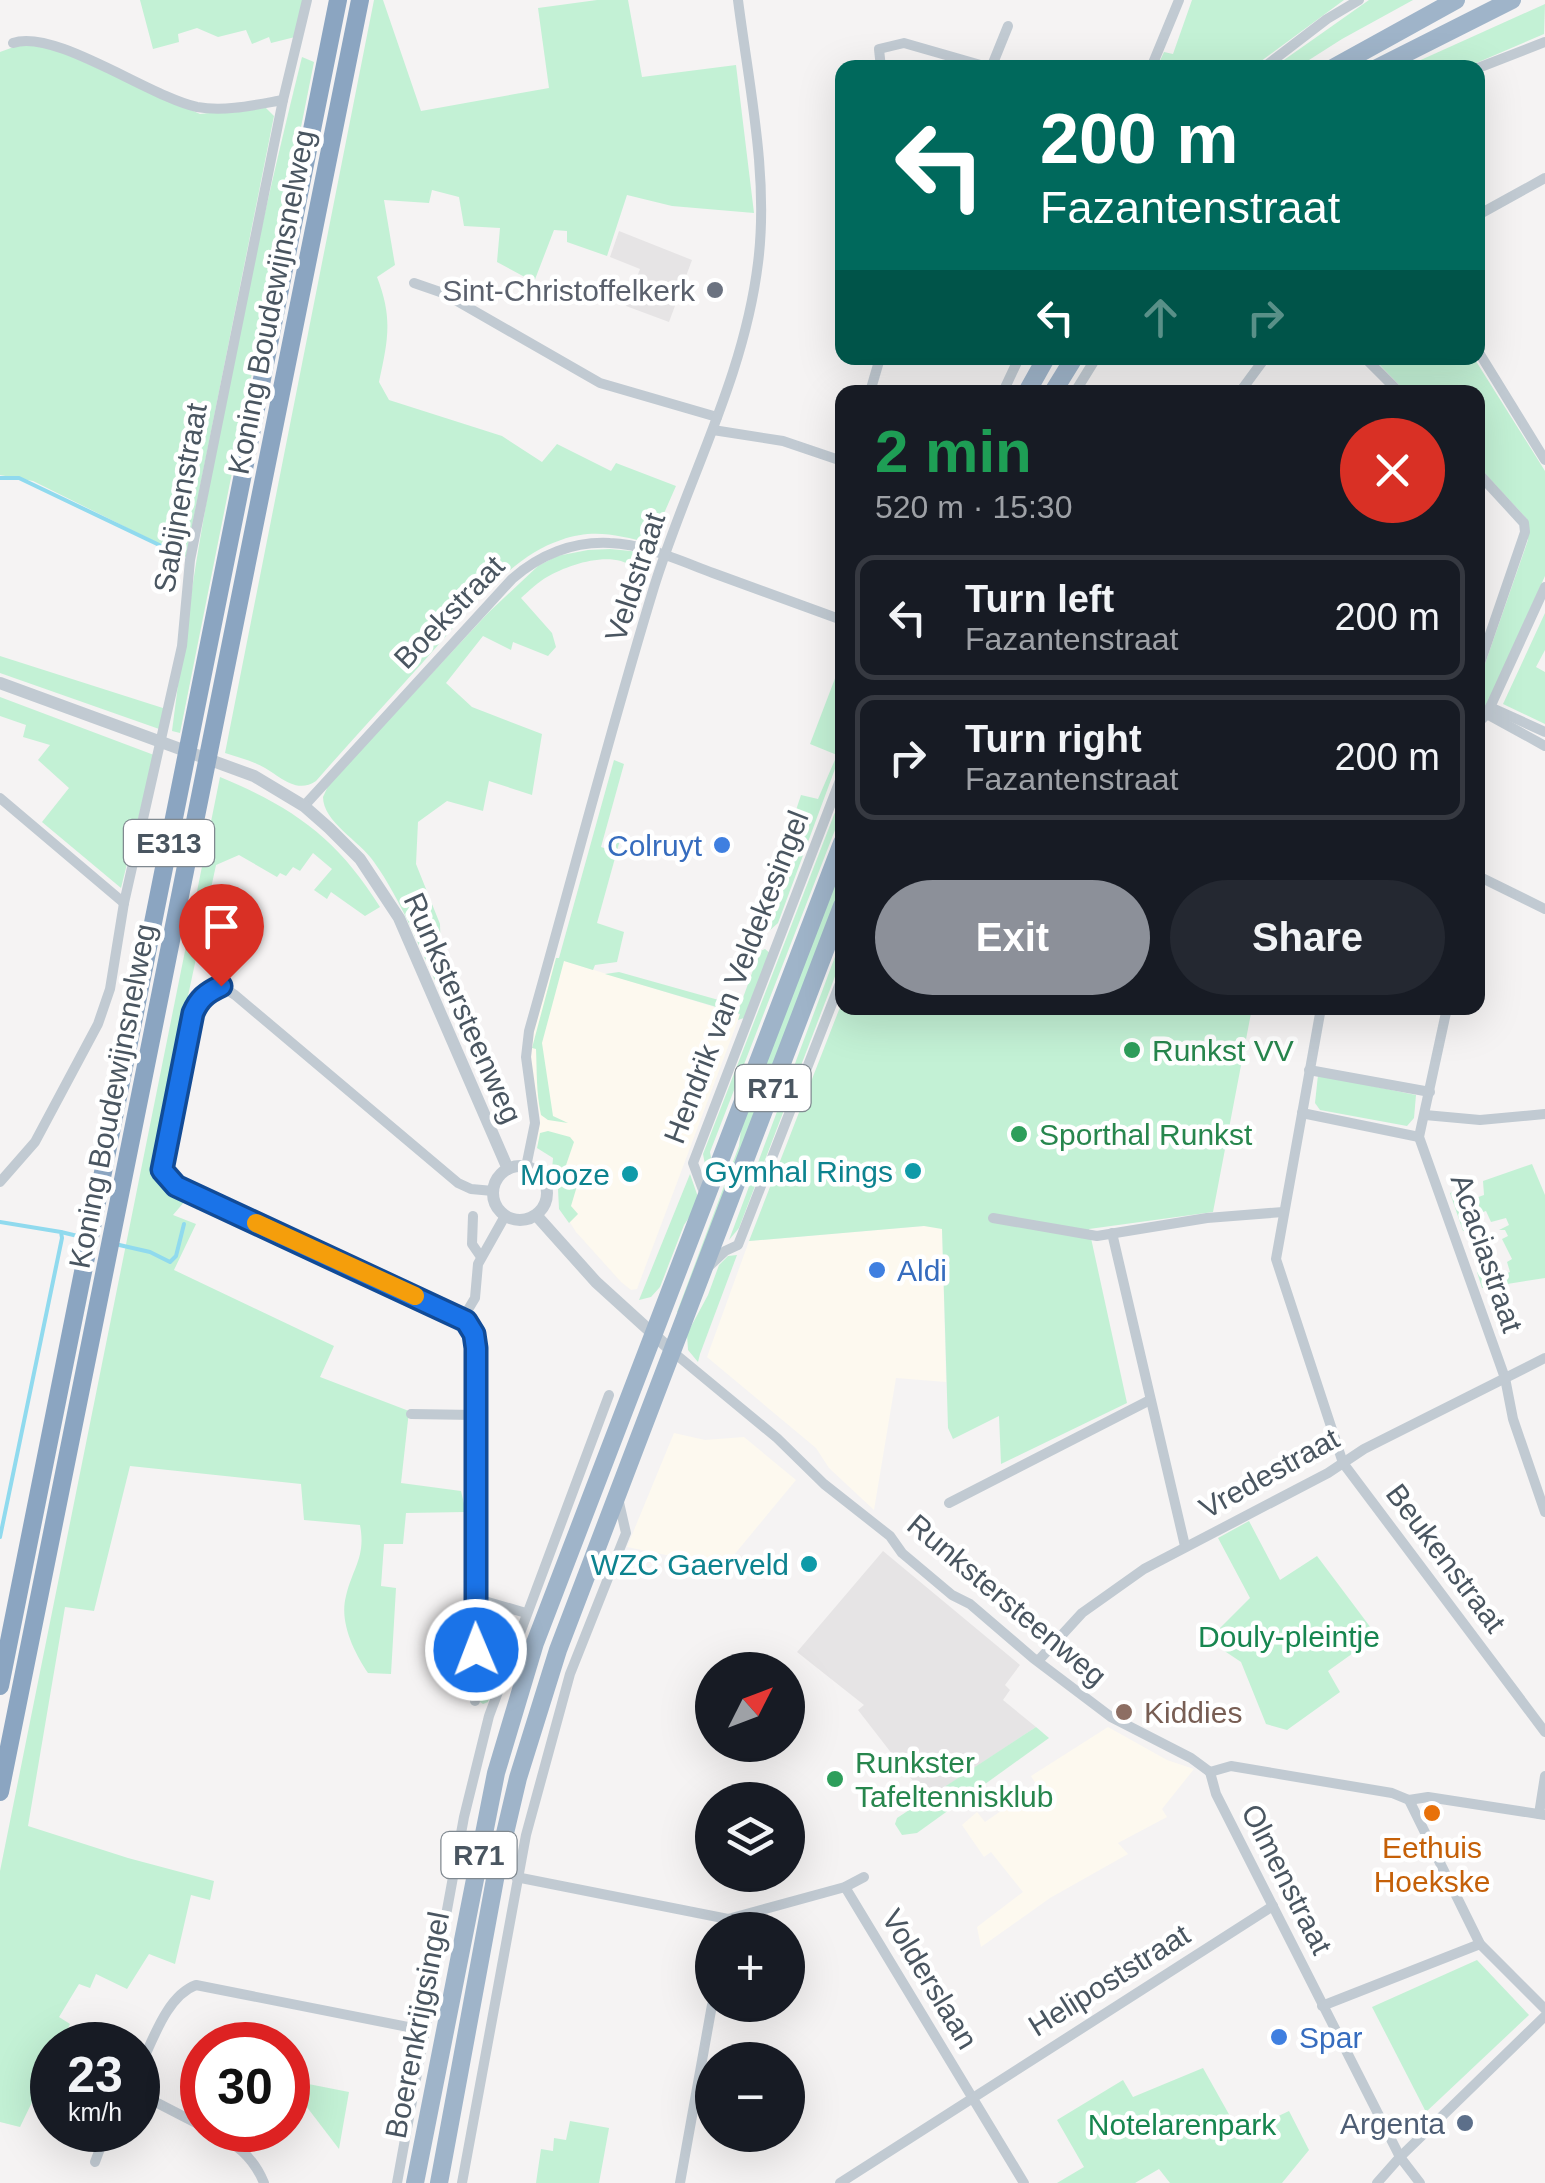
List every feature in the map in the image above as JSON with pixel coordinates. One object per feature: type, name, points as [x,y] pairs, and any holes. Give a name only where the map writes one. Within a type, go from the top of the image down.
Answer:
[{"type":"highway","name":"Koning Boudewijnsnelweg","points":[[0,1686],[338,0]]},
{"type":"highway","name":"Koning Boudewijnsnelweg","points":[[0,1792],[360,0]]},
{"type":"highway","points":[[1346,60],[1456,0]]},
{"type":"highway","points":[[1394,60],[1512,0]]},
{"type":"highway","name":"Hendrik van Veldekesingel","points":[[654,1336],[835,861]]},
{"type":"highway","name":"R71","points":[[672,1352],[835,924]]},
{"type":"highway","name":"Boerenkrijgsingel","points":[[416,2183],[496,1773],[535,1643],[654,1336]]},
{"type":"highway","name":"Boerenkrijgsingel","points":[[439,2183],[498,1863],[518,1778],[558,1650],[672,1352]]},
{"type":"street","name":"Sabijnenstraat","points":[[0,1182],[35,1142],[98,1024],[117,955],[124,903],[182,646],[190,560],[283,100],[307,0]]},
{"type":"street","name":"Veldstraat","points":[[526,1167],[535,1124],[526,1057],[528,1031],[666,556],[748,324],[760,247],[760,178],[738,0]]},
{"type":"street","points":[[1154,60],[1178,0]]},
{"type":"street","points":[[1274,60],[1359,0]]},
{"type":"street","points":[[994,60],[1008,26]]},
{"type":"street","points":[[13,42],[23,39],[59,48],[194,106],[222,110],[283,100]]},
{"type":"street","points":[[1485,65],[1545,42]]},
{"type":"street","points":[[881,60],[879,49],[904,43],[963,60]]},
{"type":"street","points":[[1485,211],[1545,178]]},
{"type":"street","points":[[414,283],[443,292],[600,382],[717,418]]},
{"type":"street","points":[[1485,361],[1545,460]]},
{"type":"street","points":[[1372,365],[1392,385]]},
{"type":"street","points":[[713,430],[783,441],[835,459]]},
{"type":"street","points":[[1485,481],[1524,524],[1525,532],[1485,649]]},
{"type":"street","name":"Boekstraat","points":[[304,806],[523,569],[555,552],[589,544],[621,544],[666,556],[835,617]]},
{"type":"street","points":[[1485,715],[1545,587]]},
{"type":"street","name":"Runkstersteenweg","points":[[0,683],[254,776],[304,806],[360,858],[399,918],[508,1168]]},
{"type":"street","points":[[1489,710],[1545,732]]},
{"type":"street","points":[[1489,710],[1545,746]]},
{"type":"street","name":"Hendrik van Veldekesingel","points":[[706,1198],[693,1163],[835,794]]},
{"type":"street","points":[[0,798],[124,903]]},
{"type":"street","points":[[1485,879],[1545,909]]},
{"type":"street","points":[[474,1701],[475,1342],[463,1318],[176,1186],[162,1170],[198,1001],[221,986],[235,995],[458,1183],[493,1191]]},
{"type":"street","points":[[704,1270],[726,1250],[738,1245],[835,996]]},
{"type":"street","name":"Beukenstraat","points":[[1319,1015],[1276,1259],[1343,1463],[1545,1732]]},
{"type":"street","points":[[1302,1113],[1420,1137],[1446,1015]]},
{"type":"street","points":[[1309,1070],[1430,1092]]},
{"type":"street","points":[[1425,1115],[1480,1120],[1545,1114]]},
{"type":"street","name":"Acaciastraat","points":[[1420,1137],[1505,1378],[1513,1419],[1545,1512]]},
{"type":"street","points":[[526,1167],[538,1172],[547,1190],[544,1206],[536,1215],[521,1220],[505,1216],[496,1206],[493,1191],[497,1178],[508,1168],[526,1167]]},
{"type":"street","points":[[992,1218],[1096,1236],[1207,1218],[1283,1212]]},
{"type":"street","name":"Runkstersteenweg","points":[[536,1215],[596,1282],[654,1336],[890,1536],[910,1560],[952,1595],[970,1604],[1111,1717],[1191,1758],[1210,1772]]},
{"type":"street","points":[[473,1216],[472,1244],[480,1257]]},
{"type":"street","points":[[463,1318],[475,1298],[480,1257],[505,1216]]},
{"type":"street","points":[[1112,1233],[1185,1546]]},
{"type":"street","name":"Vredestraat","points":[[1038,1661],[1105,1594],[1185,1546],[1364,1449],[1545,1358]]},
{"type":"street","name":"Boerenkrijgsingel","points":[[396,2183],[464,1817],[484,1733],[609,1395]]},
{"type":"street","points":[[948,1503],[1150,1400]]},
{"type":"street","points":[[410,1414],[475,1415]]},
{"type":"street","name":"Boerenkrijgsingel","points":[[586,1460],[620,1422]]},
{"type":"street","name":"Boerenkrijgsingel","points":[[462,2183],[516,1877],[570,1674],[626,1532],[617,1496]]},
{"type":"street","points":[[474,1598],[526,1613]]},
{"type":"street","points":[[1210,1772],[1231,1766],[1392,1792],[1408,1800],[1428,1797],[1542,1815],[1545,1776]]},
{"type":"street","name":"Olmenstraat","points":[[1210,1772],[1216,1794],[1322,2006],[1400,2157],[1420,2183]]},
{"type":"street","points":[[1377,2183],[1545,2012],[1480,1944],[1408,1800]]},
{"type":"street","points":[[516,1877],[695,1917]]},
{"type":"street","points":[[764,1912],[864,1877]]},
{"type":"street","name":"Volderslaan","points":[[845,1886],[1024,2183]]},
{"type":"street","name":"Helipoststraat","points":[[840,2183],[1273,1906]]},
{"type":"street","points":[[1322,2006],[1480,1944]]},
{"type":"street","name":"Boerenkrijgsingel","points":[[478,1971],[502,1956]]},
{"type":"street","points":[[160,2027],[174,2000],[196,1985],[423,2030]]},
{"type":"street","points":[[680,2183],[709,2022]]},
{"type":"street","points":[[95,2162],[99,2152]]},
{"type":"street","points":[[245,2152],[257,2165],[264,2183]]},
{"type":"shaded area","points":[[619,231],[692,260],[669,322],[626,306],[640,269],[610,257]]},
{"type":"shaded area","points":[[555,958],[740,1015],[637,1289],[631,1290],[621,1282],[576,1232],[567,1218],[552,1169],[553,1158],[537,1147],[540,1117],[531,1066],[532,1035]]},
{"type":"shaded area","points":[[942,1226],[946,1382],[896,1378],[874,1510],[829,1468],[816,1448],[707,1357],[749,1241]]},
{"type":"shaded area","points":[[674,1433],[705,1440],[744,1437],[796,1480],[724,1567],[627,1547]]},
{"type":"shaded area","points":[[883,1551],[1020,1665],[1005,1685],[1010,1690],[1003,1700],[1036,1727],[927,1799],[858,1710],[864,1705],[805,1658],[805,1652],[797,1652]]},
{"type":"shaded area","points":[[1108,1727],[1167,1760],[1194,1769],[1162,1809],[1167,1817],[1118,1843],[1128,1854],[1050,1898],[981,1947],[977,1927],[1023,1892],[991,1852],[984,1857],[962,1825],[977,1812],[985,1822],[1037,1786],[1031,1776]]},
{"type":"green space","points":[[140,0],[303,0],[295,37],[271,43],[269,37],[252,44],[246,30],[218,37],[197,28],[178,34],[179,42],[153,49]]},
{"type":"green space","points":[[374,0],[383,0],[421,111],[549,88],[538,8],[628,0],[642,77],[736,65],[754,213],[672,206],[627,195],[607,256],[567,242],[567,231],[554,230],[534,282],[497,262],[500,228],[464,226],[459,197],[432,190],[429,203],[384,200],[395,265],[377,277],[387,329],[379,382],[389,400],[502,436],[542,462],[557,444],[611,471],[616,463],[676,486],[651,543],[585,534],[542,548],[504,575],[316,781],[300,786],[253,762],[225,753]]},
{"type":"green space","points":[[1192,0],[1344,0],[1263,60],[1160,60],[1164,52],[1173,54]]},
{"type":"green space","points":[[1369,0],[1413,0],[1309,60],[1284,60]]},
{"type":"green space","points":[[1545,4],[1544,34],[1483,60],[1421,60]]},
{"type":"green space","points":[[22,44],[55,49],[200,114],[265,107],[274,116],[186,557],[33,481],[0,475],[0,52]]},
{"type":"green space","points":[[302,57],[314,62],[180,733],[172,731],[211,477],[262,224]]},
{"type":"green space","points":[[1380,365],[1478,365],[1545,471],[1545,576],[1485,710],[1485,664],[1528,540],[1527,519],[1485,474],[1485,385],[1399,385]]},
{"type":"green space","points":[[610,549],[641,552],[650,572],[644,593],[635,589],[633,567],[624,562],[602,559],[556,572],[521,598],[552,633],[556,647],[548,656],[513,642],[511,650],[483,636],[446,683],[472,707],[542,734],[532,795],[489,781],[483,811],[447,801],[418,822],[416,864],[440,924],[441,960],[451,989],[441,993],[384,877],[368,854],[329,815],[323,797],[329,784],[488,613],[538,566],[557,556]]},
{"type":"green space","points":[[1545,613],[1545,650],[1536,667],[1545,672],[1545,724],[1503,704]]},
{"type":"green space","points":[[0,656],[166,709],[162,730],[0,673]]},
{"type":"green space","points":[[835,678],[835,754],[810,744]]},
{"type":"green space","points":[[0,697],[154,755],[121,888],[42,822],[69,788],[38,760],[50,745],[23,737],[26,725],[0,716]]},
{"type":"green space","points":[[614,760],[624,764],[601,847],[610,850],[614,839],[620,840],[597,923],[624,932],[617,962],[595,965],[593,970],[564,961],[542,1043],[553,1116],[568,1123],[548,1120],[541,1115],[536,1049],[532,1048]]},
{"type":"green space","points":[[835,760],[835,769],[778,923],[768,932],[773,879],[801,795],[818,799]]},
{"type":"green space","points":[[220,777],[270,800],[312,828],[348,862],[380,907],[365,916],[331,892],[327,899],[314,890],[332,869],[313,853],[300,871],[293,867],[286,876],[280,873],[277,877],[239,855],[216,865],[154,1155],[162,1182],[185,1201],[173,1215],[196,1224],[174,1270],[334,1346],[320,1377],[409,1411],[401,1483],[461,1491],[466,1512],[406,1513],[403,1544],[384,1544],[381,1586],[396,1588],[391,1674],[368,1673],[353,1646],[344,1606],[360,1554],[360,1525],[304,1520],[301,1484],[130,1466],[94,1611],[65,1607],[28,1826],[214,1881],[210,1900],[191,1895],[175,1964],[149,1954],[127,1989],[96,1974],[90,1988],[79,1984],[59,2017],[67,2022],[30,2022],[30,2106],[20,2127],[0,2122],[0,1871]]},
{"type":"green space","points":[[835,812],[835,830],[710,1152],[712,1163],[707,1175],[703,1154]]},
{"type":"green space","points":[[835,879],[835,907],[681,1313],[677,1312],[739,1146],[742,1121]]},
{"type":"green space","points":[[765,949],[771,954],[744,1018],[738,1020],[740,1014],[605,974],[619,972],[740,1006],[760,951]]},
{"type":"green space","points":[[835,957],[835,976],[739,1228],[729,1240]]},
{"type":"green space","points":[[837,1015],[1251,1015],[1213,1212],[1089,1229],[1127,1403],[1001,1464],[999,1416],[953,1439],[948,1428],[942,1229],[924,1226],[749,1241]]},
{"type":"green space","points":[[1318,1075],[1416,1095],[1414,1118],[1407,1126],[1320,1110],[1315,1103]]},
{"type":"green space","points":[[548,1131],[570,1137],[574,1142],[565,1168],[577,1186],[571,1206],[578,1214],[569,1223],[559,1209],[558,1189],[565,1184],[569,1190],[573,1186],[568,1179],[558,1186],[553,1158],[537,1148],[540,1133]]},
{"type":"green space","points":[[1532,1164],[1545,1195],[1545,1278],[1482,1288],[1477,1272],[1484,1269],[1489,1280],[1510,1272],[1507,1262],[1512,1259],[1502,1239],[1508,1236],[1505,1230],[1499,1230],[1509,1225],[1506,1218],[1491,1222],[1486,1211],[1467,1218],[1471,1229],[1463,1231],[1450,1193],[1457,1191],[1461,1203],[1484,1195],[1483,1181]]},
{"type":"green space","points":[[690,1174],[698,1197],[696,1207],[684,1225],[660,1287],[651,1297],[639,1300]]},
{"type":"green space","points":[[737,1255],[698,1362],[688,1350],[687,1334],[719,1265],[728,1256]]},
{"type":"green space","name":"Douly-pleintje","points":[[1249,1521],[1280,1580],[1317,1556],[1377,1636],[1328,1671],[1340,1692],[1287,1730],[1266,1724],[1241,1662],[1208,1640],[1250,1598],[1218,1538]]},
{"type":"green space","points":[[481,1609],[509,1616],[513,1624],[488,1702],[483,1704],[480,1702]]},
{"type":"green space","points":[[1036,1727],[1049,1738],[917,1833],[902,1835],[895,1824],[897,1818]]},
{"type":"green space","points":[[1477,1960],[1529,2015],[1426,2112],[1372,2007]]},
{"type":"green space","name":"Notelarenpark","points":[[1203,2068],[1240,2134],[1289,2111],[1309,2150],[1282,2183],[1170,2183],[1159,2169],[1135,2183],[1057,2183],[1084,2167],[1057,2120],[1123,2080],[1133,2097]]},
{"type":"green space","points":[[310,2084],[349,2092],[339,2149],[310,2111]]},
{"type":"green space","points":[[570,2121],[609,2128],[599,2183],[536,2183],[541,2149],[553,2151],[554,2138],[566,2140]]},
{"type":"waterway","points":[[0,478],[19,478],[176,553]]},
{"type":"waterway","points":[[0,1222],[61,1232],[62,1238],[0,1537]]},
{"type":"waterway","points":[[115,1244],[150,1252],[170,1262],[176,1256],[184,1224]]},
{"type":"waterway","points":[[61,1232],[86,1238]]},
{"type":"slow traffic","points":[[256,1223],[415,1296]]},
{"type":"place","name":"Sint-Christoffelkerk","points":[[715,290]]},
{"type":"place","name":"Colruyt","points":[[722,845]]},
{"type":"place","name":"Runkst VV","points":[[1132,1050]]},
{"type":"place","name":"Sporthal Runkst","points":[[1019,1134]]},
{"type":"place","name":"Gymhal Rings","points":[[913,1171]]},
{"type":"place","name":"Mooze","points":[[630,1174]]},
{"type":"place","name":"Aldi","points":[[877,1270]]},
{"type":"place","name":"WZC Gaerveld","points":[[809,1564]]},
{"type":"place","name":"Kiddies","points":[[1124,1712]]},
{"type":"place","name":"Runkster Tafeltennisklub","points":[[835,1779]]},
{"type":"place","name":"Eethuis Hoekske","points":[[1432,1813]]},
{"type":"place","name":"Spar","points":[[1279,2037]]},
{"type":"place","name":"Argenta","points":[[1465,2123]]},
{"type":"route","points":[[221,986],[198,1001],[193,1013],[162,1170],[176,1186],[466,1321],[476,1348],[476,1650]]}]
